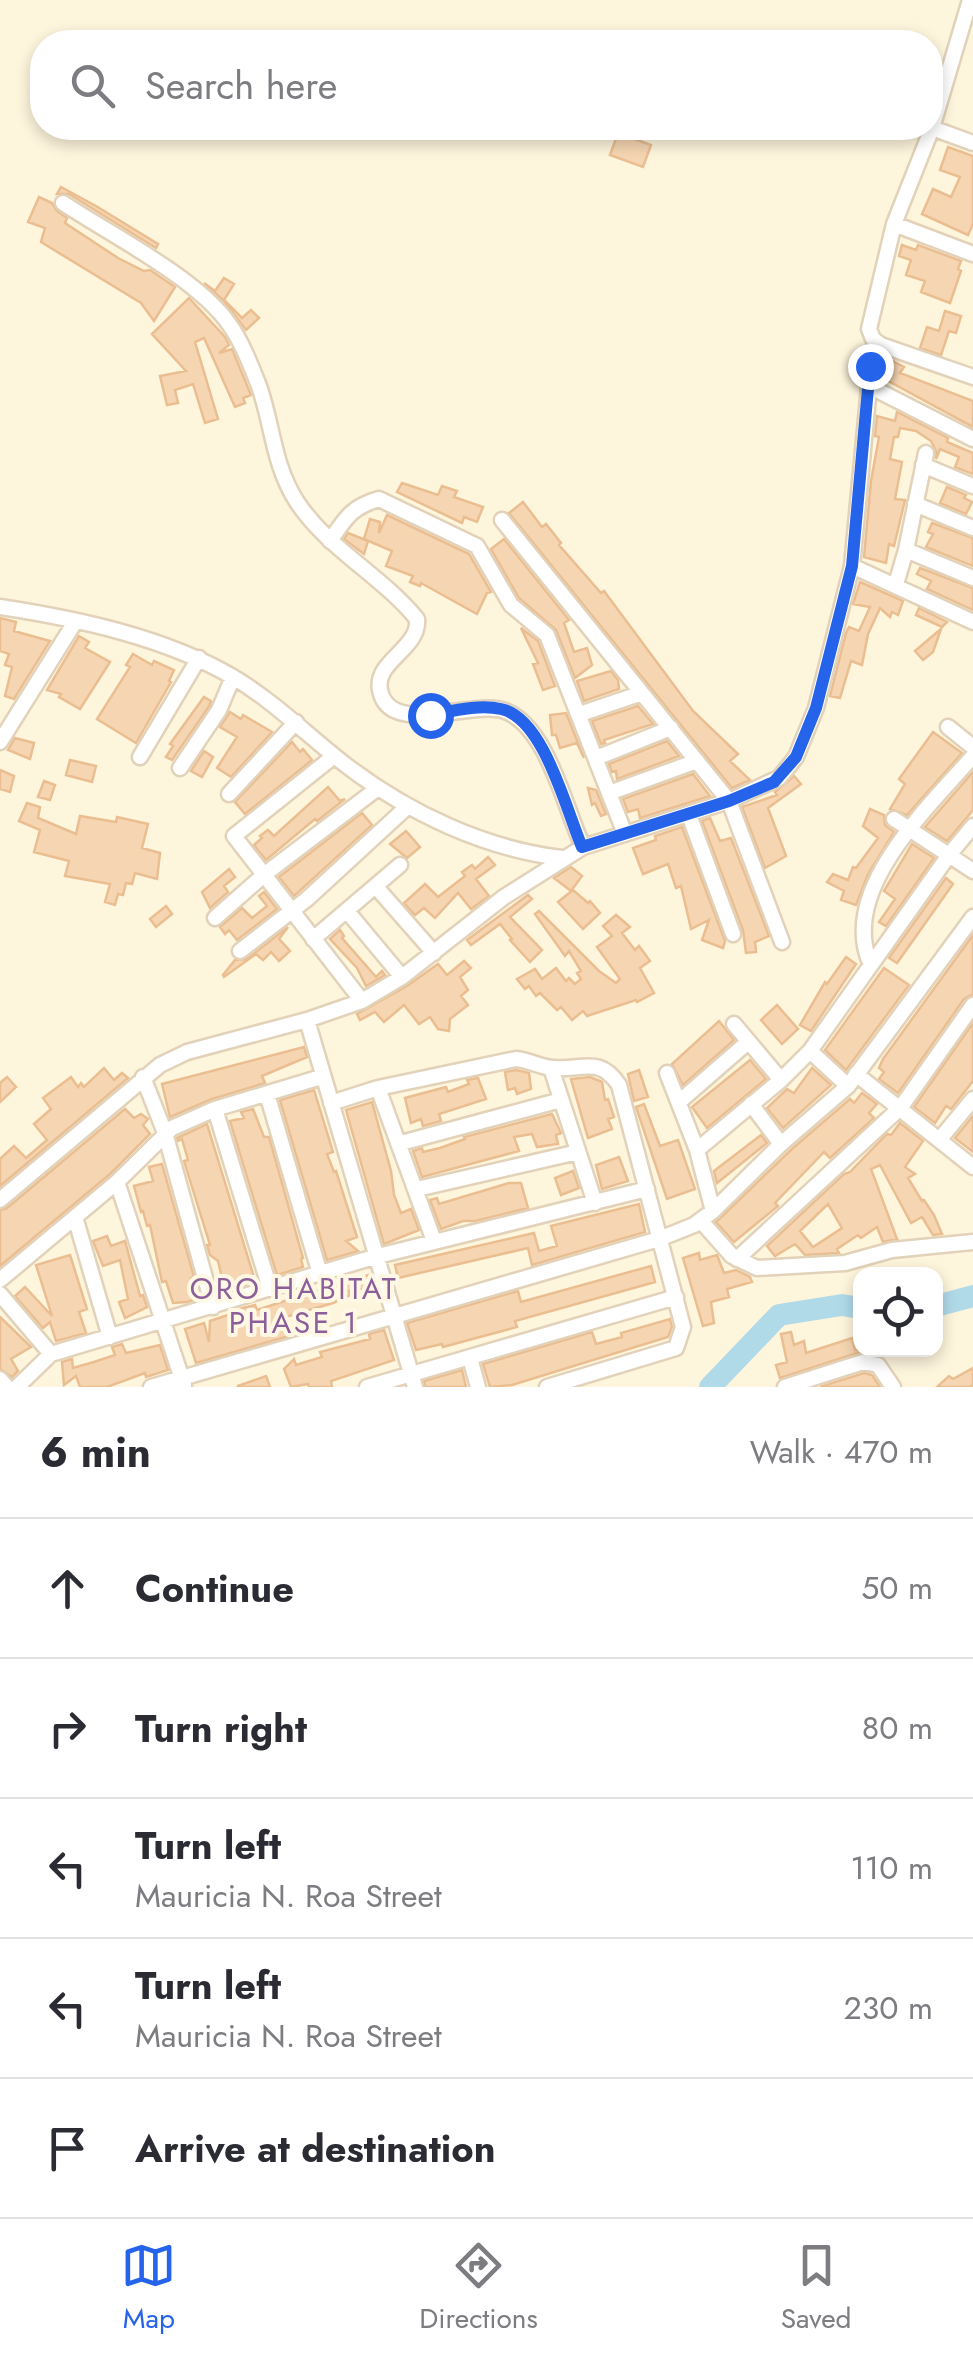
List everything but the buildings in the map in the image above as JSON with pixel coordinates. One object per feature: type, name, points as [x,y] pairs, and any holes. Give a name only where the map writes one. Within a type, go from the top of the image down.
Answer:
[{"type":"street","points":[[943,95],[968,21],[970,0]]},
{"type":"street","points":[[943,132],[973,143]]},
{"type":"street","points":[[927,140],[894,224],[869,330],[881,345],[973,377]]},
{"type":"street","points":[[63,203],[186,283],[228,323],[258,385],[278,467],[304,513],[417,618],[415,635],[379,681],[380,694],[388,705],[418,716],[501,709],[521,718],[552,769],[582,847]]},
{"type":"street","points":[[894,224],[973,254]]},
{"type":"street","points":[[0,1200],[143,1077],[187,1052],[362,1001],[402,977],[504,896],[582,847],[690,815],[774,782],[796,757],[816,708],[852,566],[870,366]]},
{"type":"street","points":[[870,386],[973,439]]},
{"type":"street","points":[[896,584],[924,459],[973,486]]},
{"type":"street","points":[[330,541],[342,519],[365,503],[380,499],[477,546],[511,605],[547,635],[625,834]]},
{"type":"street","points":[[914,504],[973,528]]},
{"type":"street","points":[[502,520],[729,801],[782,942]]},
{"type":"street","points":[[906,550],[973,578]]},
{"type":"street","points":[[852,566],[973,622]]},
{"type":"street","points":[[0,607],[155,642],[199,658],[296,722],[334,756],[407,807],[488,842],[562,858]]},
{"type":"street","points":[[0,742],[76,622]]},
{"type":"street","points":[[140,757],[199,658]]},
{"type":"street","points":[[180,768],[218,710],[233,677]]},
{"type":"street","points":[[580,714],[639,694]]},
{"type":"street","points":[[230,794],[296,722]]},
{"type":"street","points":[[596,758],[671,728]]},
{"type":"street","points":[[948,728],[973,748]]},
{"type":"street","points":[[334,756],[234,836],[362,1001]]},
{"type":"street","points":[[871,965],[862,934],[866,908],[880,872],[909,830],[973,756]]},
{"type":"street","points":[[609,793],[697,760]]},
{"type":"street","points":[[216,918],[265,874],[378,788]]},
{"type":"street","points":[[240,951],[407,807]]},
{"type":"street","points":[[690,815],[733,934]]},
{"type":"street","points":[[894,818],[973,871]]},
{"type":"street","points":[[697,1150],[810,1051],[973,826]]},
{"type":"street","points":[[313,939],[400,865]]},
{"type":"street","points":[[376,888],[434,952]]},
{"type":"street","points":[[347,912],[402,977]]},
{"type":"street","points":[[151,1387],[183,1383],[660,1239],[707,1216],[852,1080],[973,917]]},
{"type":"street","points":[[737,1258],[900,1106],[973,1005]]},
{"type":"street","points":[[307,1020],[413,1380]]},
{"type":"street","points":[[734,1024],[781,1080]]},
{"type":"street","points":[[680,1102],[748,1042]]},
{"type":"street","points":[[810,1051],[900,1106],[973,1168]]},
{"type":"street","points":[[330,1103],[378,1088],[516,1059],[551,1068],[590,1065],[611,1073],[618,1085],[683,1327],[676,1348],[548,1387]]},
{"type":"street","points":[[551,1068],[595,1202]]},
{"type":"street","points":[[667,1073],[697,1150],[707,1216],[737,1258],[757,1268],[801,1268],[845,1263],[892,1250],[973,1242]]},
{"type":"street","points":[[143,1077],[166,1133],[214,1307]]},
{"type":"street","points":[[0,1280],[117,1182],[166,1133],[185,1121],[322,1077]]},
{"type":"street","points":[[378,1088],[434,1241]]},
{"type":"street","points":[[267,1094],[320,1274]]},
{"type":"street","points":[[401,1144],[562,1100]]},
{"type":"street","points":[[940,1139],[972,1102]]},
{"type":"street","points":[[750,1104],[781,1144]]},
{"type":"street","points":[[215,1110],[270,1289]]},
{"type":"street","points":[[417,1189],[578,1152]]},
{"type":"street","points":[[117,1182],[183,1383]]},
{"type":"street","points":[[17,1387],[52,1354],[374,1257],[647,1189]]},
{"type":"street","points":[[75,1217],[110,1338]]},
{"type":"street","points":[[0,1294],[52,1354]]},
{"type":"street","points":[[367,1387],[413,1380],[470,1358],[676,1296]]},
{"type":"street","points":[[470,1358],[478,1387]]},
{"type":"street","points":[[785,1387],[863,1362],[878,1365],[893,1387]]},
{"type":"street","points":[[0,1379],[8,1387]]},
{"type":"waterway","points":[[943,1304],[973,1296]]},
{"type":"waterway","points":[[710,1387],[779,1315],[842,1305],[853,1307]]},
{"type":"district","name":"ORO HABITAT PHASE 1","points":[[294,1306]]},
{"type":"route","points":[[430,715],[501,709],[521,718],[552,769],[582,847],[690,815],[774,782],[796,757],[816,708],[852,566],[870,366]]}]
